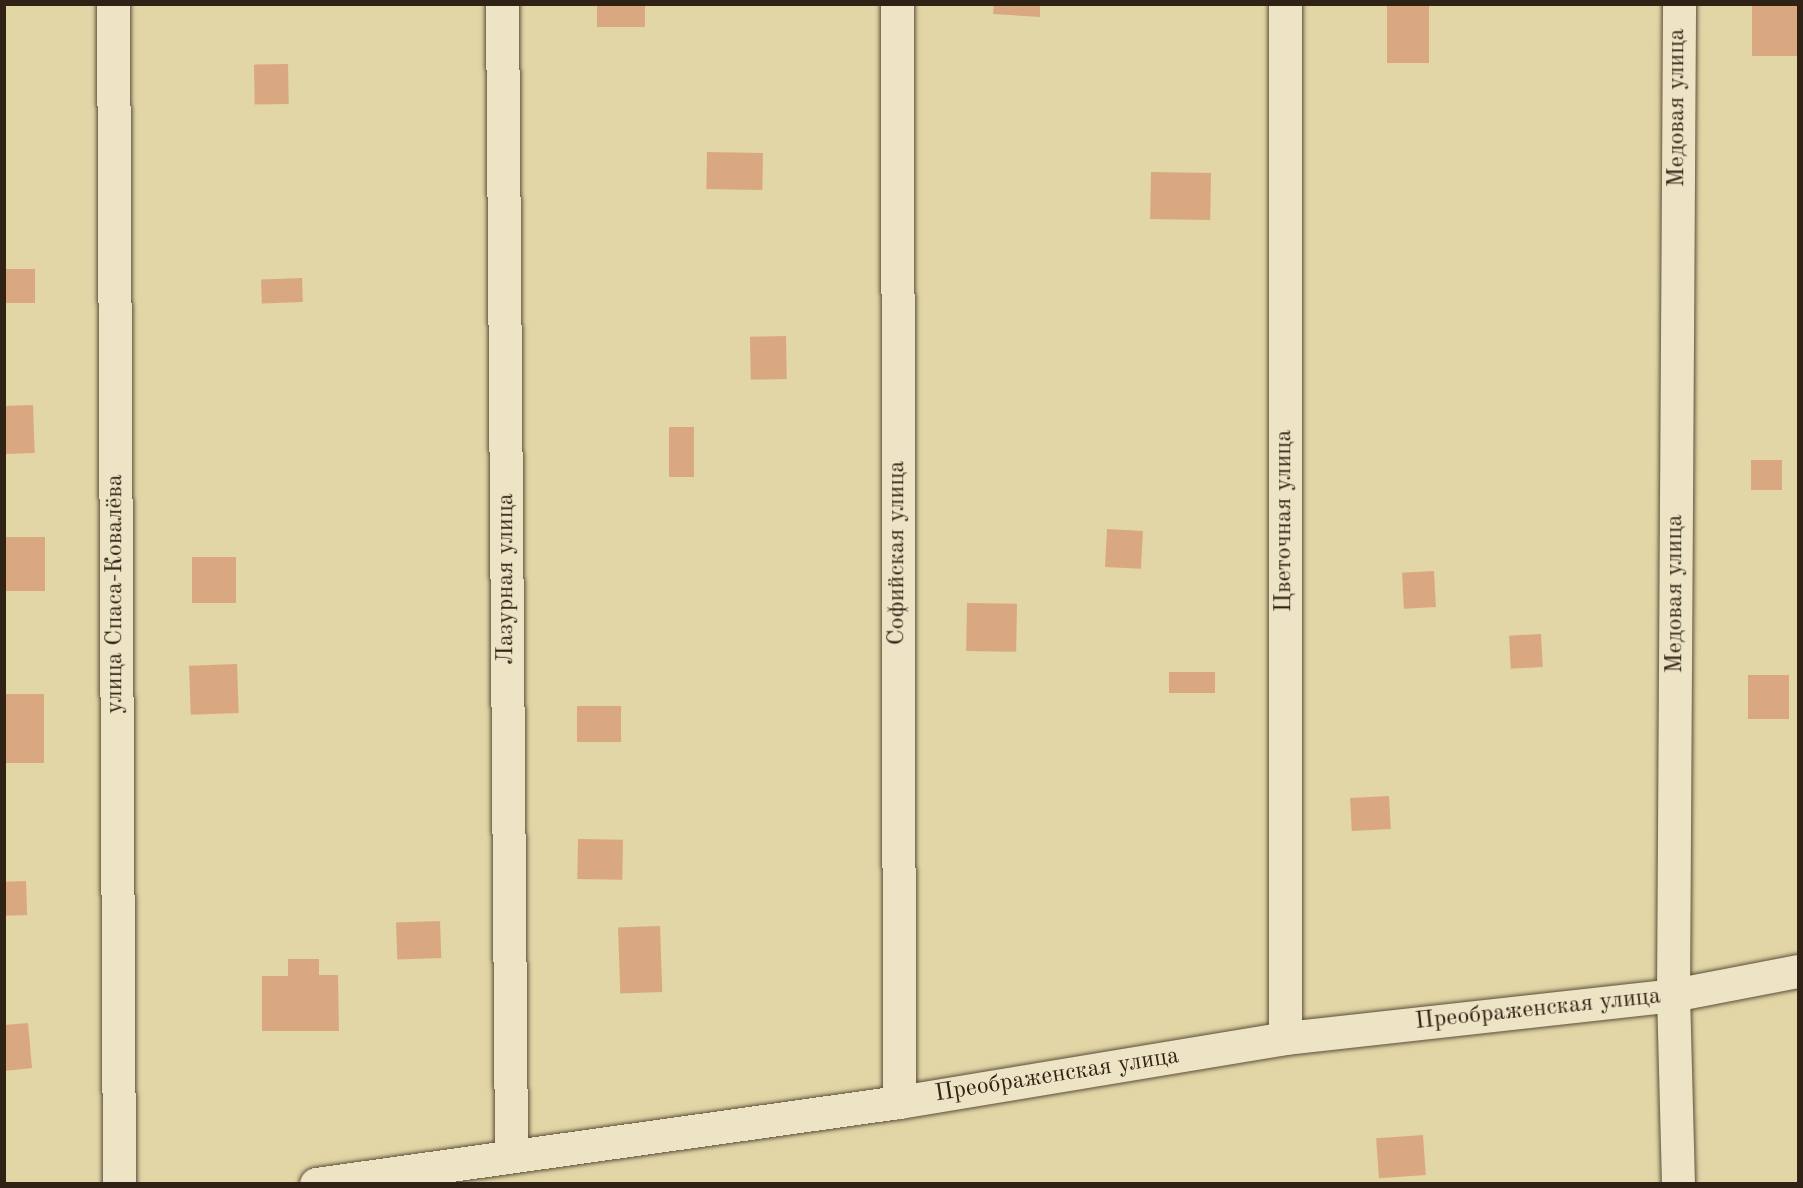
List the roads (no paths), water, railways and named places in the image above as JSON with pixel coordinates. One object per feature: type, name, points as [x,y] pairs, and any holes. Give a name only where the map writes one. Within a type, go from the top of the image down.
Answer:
[{"type":"street","name":"улица Спаса-Ковалёва","points":[[113,4],[119,1184]]},
{"type":"street","name":"Лазурная улица","points":[[502,4],[511,1154]]},
{"type":"street","name":"Софийская улица","points":[[897,4],[899,1102]]},
{"type":"street","name":"Цветочная улица","points":[[1285,4],[1285,1038]]},
{"type":"street","name":"Медовая улица","points":[[1678,1184],[1673,995],[1679,4]]},
{"type":"street","name":"Преображенская улица","points":[[316,1184],[511,1154],[899,1102],[1285,1038],[1673,995],[1798,971]]}]
